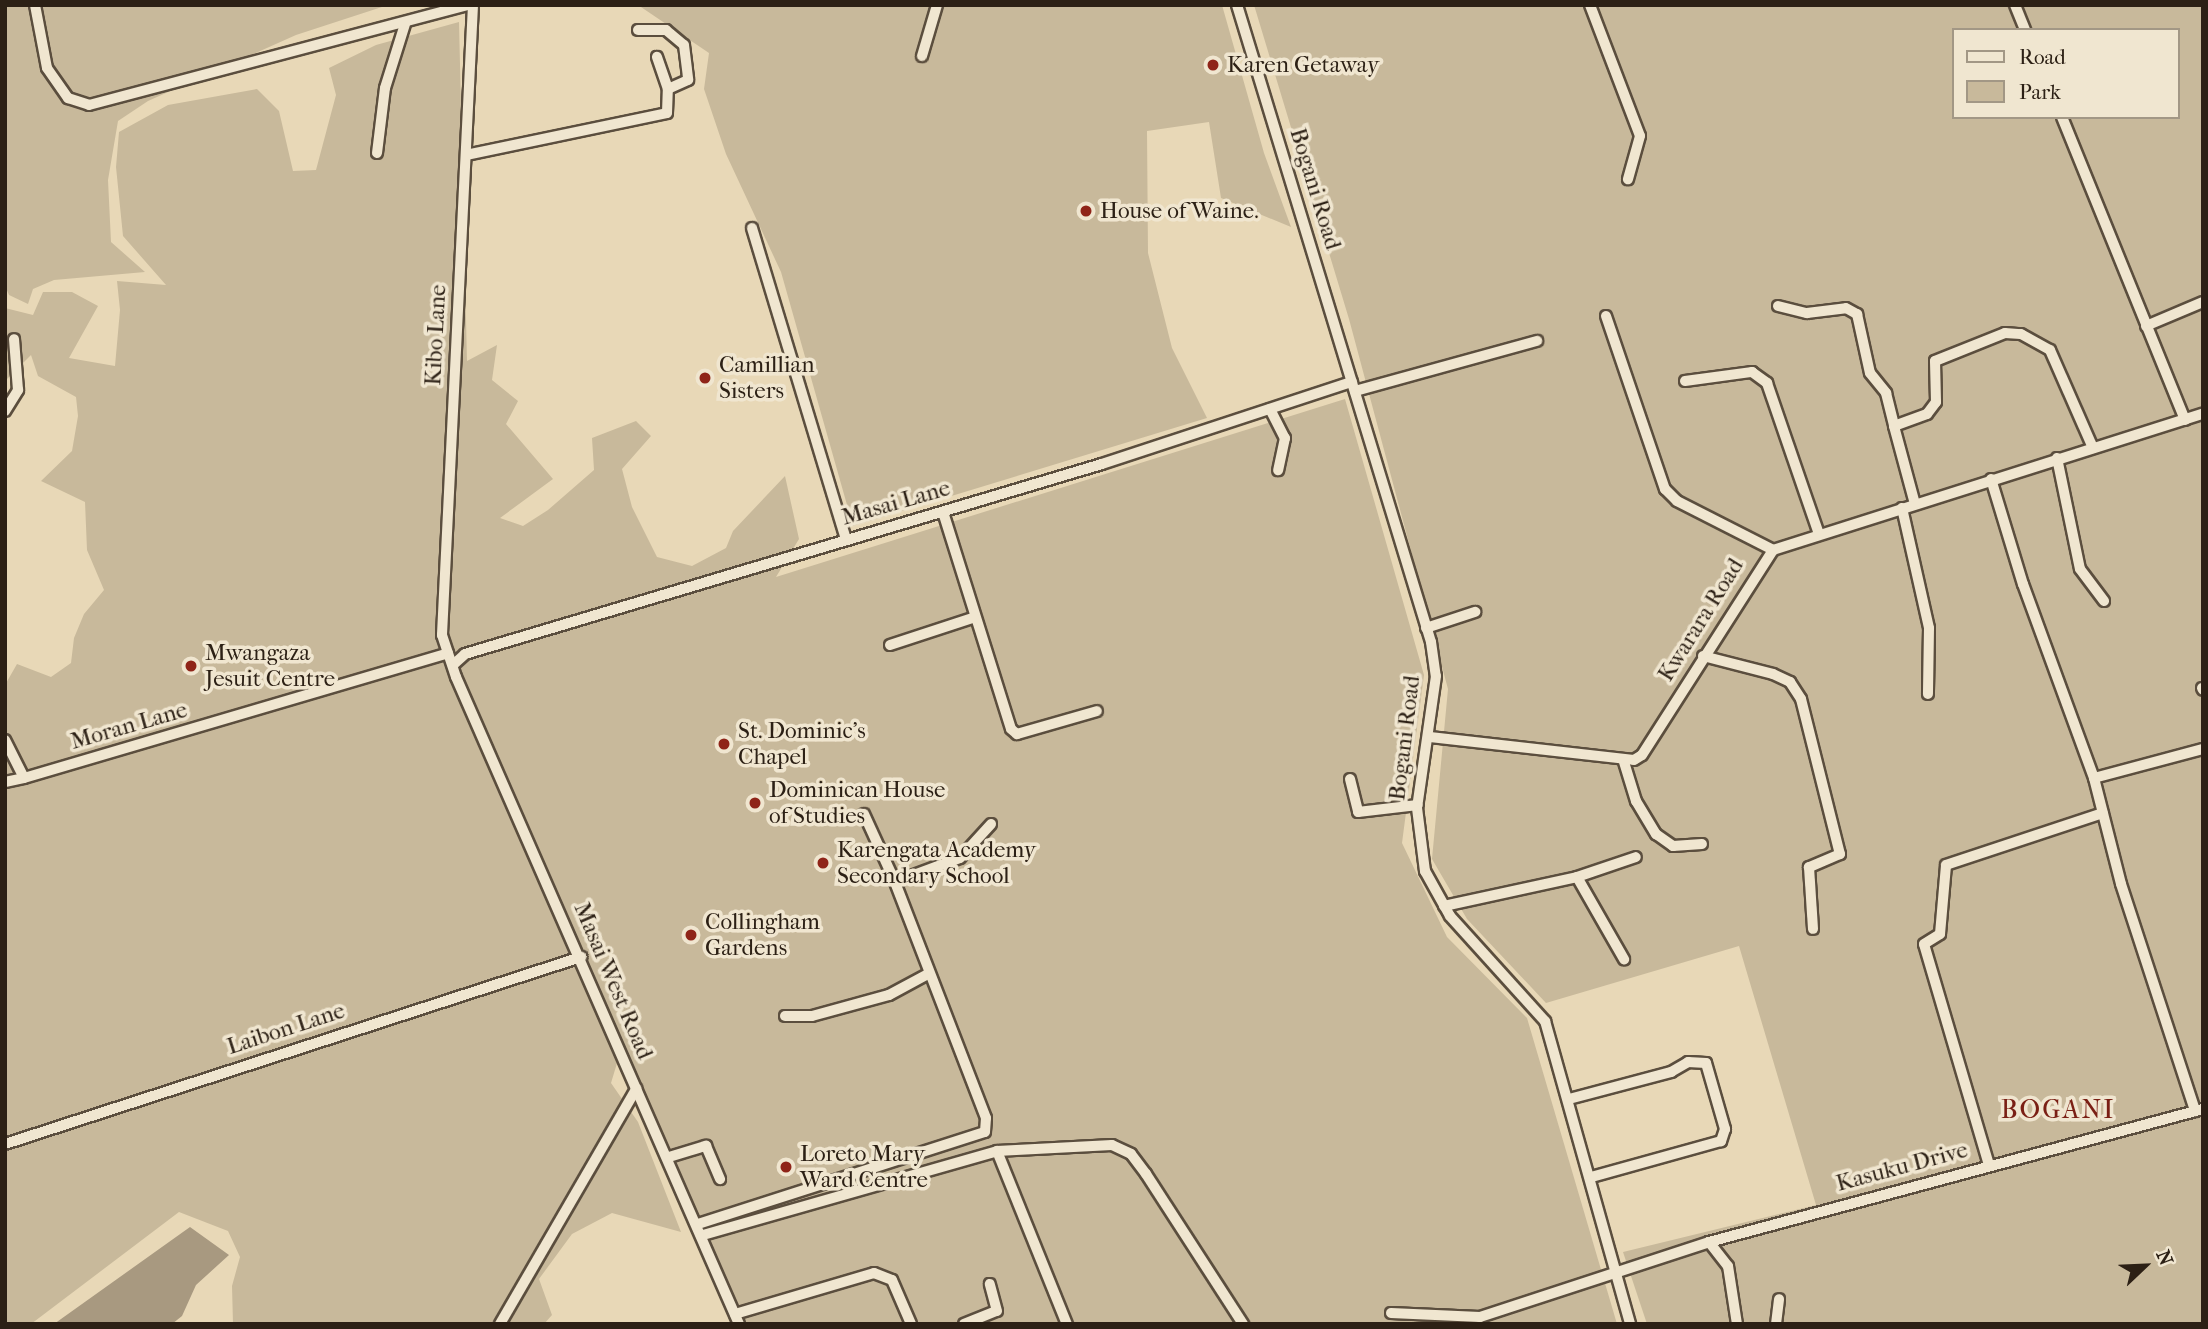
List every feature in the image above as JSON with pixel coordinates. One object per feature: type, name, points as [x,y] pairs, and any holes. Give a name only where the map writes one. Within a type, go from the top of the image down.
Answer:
[{"type":"street","points":[[35,5],[47,68],[68,98],[79,105],[108,102],[468,5]]},
{"type":"street","name":"Kibo Lane","points":[[454,664],[442,635],[443,582],[474,5]]},
{"type":"street","points":[[922,56],[937,5]]},
{"type":"street","name":"Bogani Road","points":[[1237,5],[1426,628],[1436,676],[1430,737],[1418,805],[1420,853],[1432,888],[1444,906],[1481,952],[1537,1008],[1551,1036],[1630,1324]]},
{"type":"street","points":[[1590,5],[1640,136],[1628,179]]},
{"type":"street","points":[[2015,5],[2024,28]]},
{"type":"street","points":[[377,153],[385,88],[405,24]]},
{"type":"street","points":[[638,30],[666,30],[684,45],[688,80],[668,89]]},
{"type":"street","points":[[466,155],[667,113],[668,89],[657,57]]},
{"type":"street","points":[[2063,119],[2185,420]]},
{"type":"street","points":[[752,228],[846,540]]},
{"type":"street","points":[[2146,326],[2203,302]]},
{"type":"street","points":[[1778,306],[1807,313],[1846,308],[1857,314],[1870,373],[1890,402],[1915,503]]},
{"type":"street","points":[[1606,316],[1665,489],[1677,501],[1773,550]]},
{"type":"street","points":[[1894,426],[1927,414],[1936,402],[1935,361],[1939,358],[2006,333],[2021,334],[2050,350],[2093,447]]},
{"type":"street","points":[[5,411],[18,390],[14,339]]},
{"type":"street","name":"Masai Lane","points":[[454,664],[465,654],[943,512],[1270,409],[1538,341]]},
{"type":"street","points":[[1685,381],[1752,372],[1767,383],[1819,534]]},
{"type":"street","points":[[1270,409],[1285,438],[1278,470]]},
{"type":"street","name":"Kwarara Road","points":[[1624,762],[1642,755],[1773,550],[2203,414]]},
{"type":"street","points":[[2057,458],[2080,569],[2104,601]]},
{"type":"street","points":[[1991,479],[2023,584],[2094,778],[2121,884],[2199,1110]]},
{"type":"street","points":[[1902,508],[1929,628],[1928,694]]},
{"type":"street","points":[[943,512],[972,618],[1014,733],[1097,711]]},
{"type":"street","points":[[1426,628],[1475,612]]},
{"type":"street","points":[[890,645],[972,618]]},
{"type":"street","name":"Moran Lane","points":[[5,782],[448,653]]},
{"type":"street","points":[[1703,656],[1773,674],[1790,682],[1801,699],[1840,854],[1809,867],[1813,929]]},
{"type":"street","name":"Masai West Road","points":[[454,664],[636,1089],[703,1235],[737,1319],[874,1273],[892,1280],[911,1324]]},
{"type":"street","points":[[1430,737],[1624,762],[1636,801],[1656,834],[1673,846],[1702,844]]},
{"type":"street","points":[[5,740],[24,778]]},
{"type":"street","points":[[2094,778],[2203,749]]},
{"type":"street","points":[[1350,779],[1358,812],[1418,805]]},
{"type":"street","points":[[1989,1165],[1924,944],[1940,934],[1946,865],[2103,813]]},
{"type":"street","points":[[698,1224],[985,1132],[986,1118],[895,882],[863,814]]},
{"type":"street","points":[[895,882],[960,858],[991,824]]},
{"type":"street","points":[[1444,906],[1577,877],[1636,857]]},
{"type":"street","points":[[1577,877],[1624,959]]},
{"type":"street","name":"Laibon Lane","points":[[5,1144],[581,957]]},
{"type":"street","points":[[785,1016],[812,1016],[889,995],[929,974]]},
{"type":"street","points":[[1569,1099],[1671,1072],[1688,1062],[1706,1063],[1725,1129],[1721,1141],[1591,1177]]},
{"type":"street","points":[[500,1324],[636,1089]]},
{"type":"street","name":"Kasuku Drive","points":[[1391,1313],[1480,1317],[1709,1242],[2199,1110]]},
{"type":"street","points":[[703,1235],[997,1150],[1102,1144],[1131,1154],[1243,1324]]},
{"type":"street","points":[[669,1157],[706,1146],[720,1179]]},
{"type":"street","points":[[997,1150],[1067,1324]]},
{"type":"street","points":[[1709,1242],[1728,1266],[1737,1324]]},
{"type":"street","points":[[964,1324],[997,1311],[990,1284]]},
{"type":"street","points":[[1776,1324],[1779,1299]]},
{"type":"green space","points":[[5,5],[388,5],[296,35],[148,101],[118,121],[108,180],[111,242],[145,272],[54,280],[33,289],[28,304],[9,295],[5,286]]},
{"type":"green space","points":[[638,5],[1222,5],[1264,153],[1291,227],[1221,198],[1209,122],[1147,131],[1148,253],[1172,348],[1207,418],[853,526],[781,272],[726,154],[704,89],[709,53]]},
{"type":"green space","points":[[1254,5],[2203,5],[2203,1324],[1647,1324],[1623,1252],[1816,1205],[1739,946],[1546,1003],[1467,919],[1432,859],[1448,689],[1349,319]]},
{"type":"green space","points":[[459,22],[467,361],[497,345],[492,380],[518,401],[506,424],[553,479],[500,518],[523,526],[548,510],[594,470],[592,438],[636,421],[651,436],[622,469],[632,507],[657,557],[692,566],[726,548],[733,531],[785,476],[799,539],[776,577],[1345,399],[1424,675],[1402,843],[1447,937],[1527,1018],[1617,1324],[736,1324],[621,1050],[611,1083],[638,1122],[681,1232],[612,1213],[572,1234],[539,1279],[552,1315],[544,1324],[233,1324],[232,1286],[240,1257],[228,1231],[179,1212],[31,1324],[5,1324],[5,685],[17,664],[51,677],[71,663],[74,638],[84,614],[104,590],[87,550],[85,502],[41,481],[72,451],[78,416],[76,397],[38,376],[31,355],[5,381],[5,308],[33,315],[43,292],[72,292],[98,306],[69,358],[115,366],[120,310],[117,281],[166,285],[123,236],[116,167],[119,132],[168,105],[257,89],[279,111],[293,171],[316,170],[336,95],[329,68],[376,45]]},
{"type":"shaded area","points":[[190,1227],[229,1255],[196,1285],[182,1316],[172,1324],[54,1324]]},
{"type":"place","name":"Karen Getaway","points":[[1213,65]]},
{"type":"place","name":"House of Waine.","points":[[1086,211]]},
{"type":"place","name":"Camillian Sisters","points":[[705,378]]},
{"type":"place","name":"Mwangaza Jesuit Centre","points":[[191,666]]},
{"type":"place","name":"St. Dominic's Chapel","points":[[724,744]]},
{"type":"place","name":"Dominican House of Studies","points":[[755,803]]},
{"type":"place","name":"Karengata Academy Secondary School","points":[[823,863]]},
{"type":"place","name":"Collingham Gardens","points":[[691,935]]},
{"type":"place","name":"Loreto Mary Ward Centre","points":[[786,1167]]},
{"type":"district","name":"BOGANI","points":[[2058,1110]]}]
